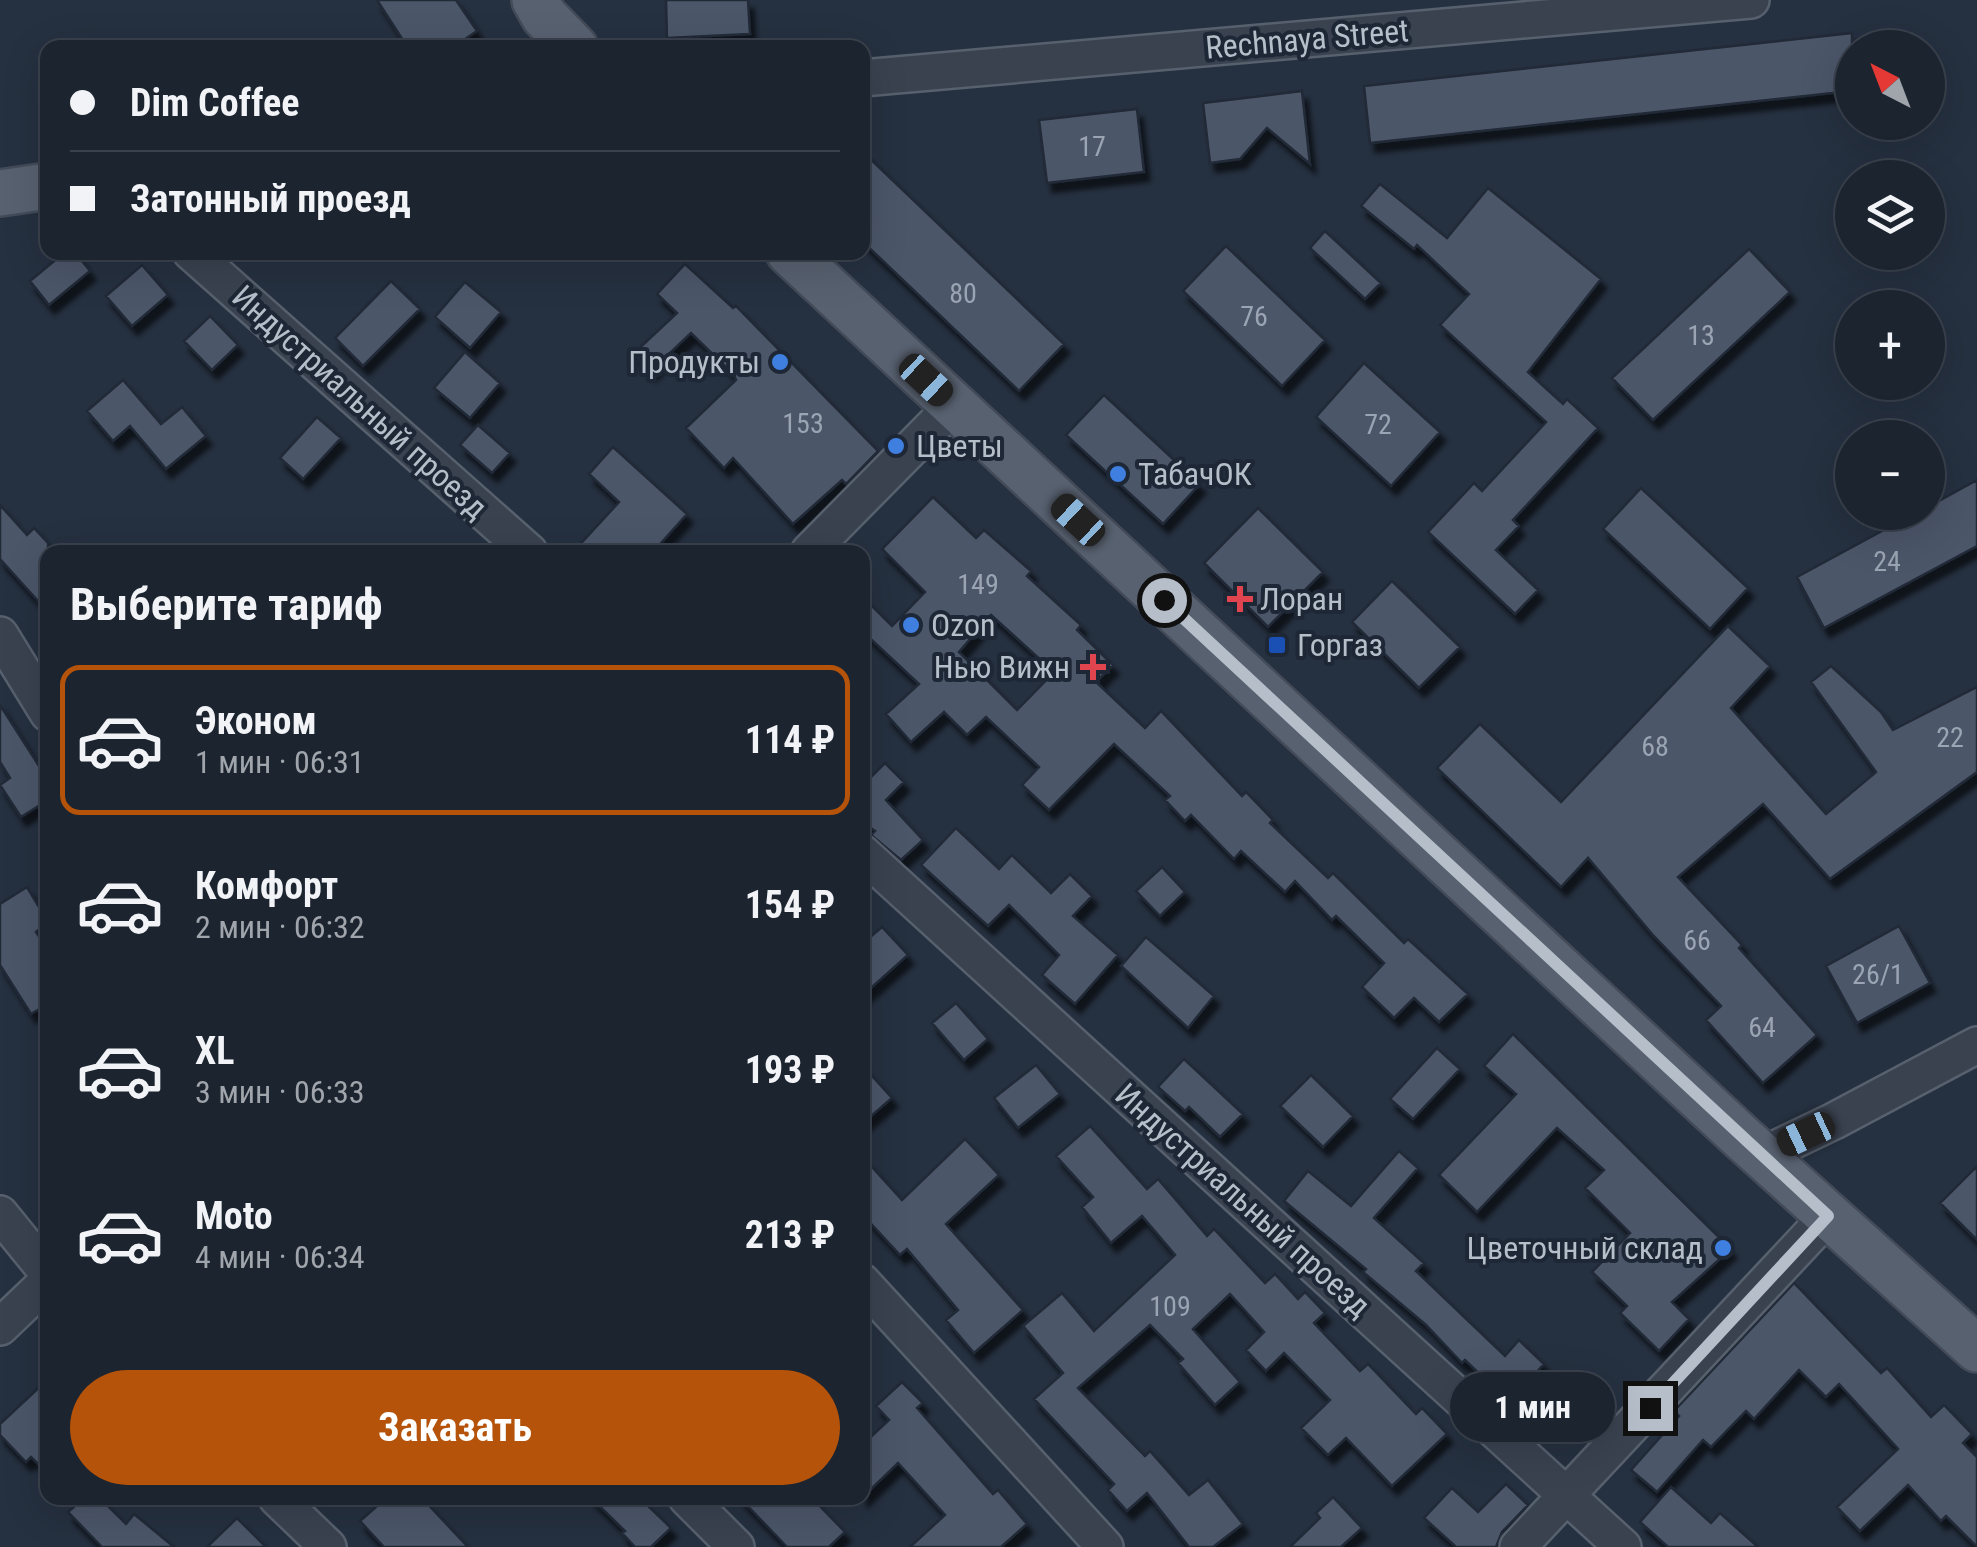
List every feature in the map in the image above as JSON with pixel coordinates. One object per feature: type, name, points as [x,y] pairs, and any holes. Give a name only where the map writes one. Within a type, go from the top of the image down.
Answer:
[{"type":"main road","points":[[0,193],[40,187]]},
{"type":"main road","points":[[799,260],[1761,1156],[1977,1350]]},
{"type":"street","name":"Rechnaya Street","points":[[870,77],[1751,0]]},
{"type":"street","name":"Индустриальный проезд","points":[[200,260],[521,545]]},
{"type":"street","points":[[816,545],[954,405]]},
{"type":"street","points":[[0,636],[40,700]]},
{"type":"street","name":"Индустриальный проезд","points":[[870,860],[1623,1547]]},
{"type":"street","points":[[1761,1156],[1977,1045]]},
{"type":"street","points":[[0,1214],[40,1266]]},
{"type":"street","points":[[1518,1547],[1828,1216]]},
{"type":"street","points":[[0,1327],[40,1285]]},
{"type":"street","points":[[870,1291],[1105,1547]]},
{"type":"street","points":[[284,1505],[328,1547]]},
{"type":"street","points":[[694,1505],[736,1547]]},
{"type":"building","points":[[377,0],[456,0],[477,31],[464,40],[403,40]]},
{"type":"building","points":[[666,0],[748,0],[750,34],[667,38]]},
{"type":"building","points":[[1835,35],[1835,93],[1370,143],[1364,86]]},
{"type":"building","points":[[1302,91],[1310,164],[1267,128],[1240,159],[1210,163],[1203,103]]},
{"type":"building","points":[[1137,109],[1144,172],[1047,183],[1039,120]]},
{"type":"building","points":[[870,159],[1064,344],[1019,391],[870,249]]},
{"type":"building","points":[[1380,184],[1447,238],[1488,188],[1601,279],[1528,372],[1563,404],[1567,399],[1598,428],[1513,520],[1519,526],[1496,550],[1538,590],[1515,614],[1428,532],[1474,483],[1482,491],[1546,422],[1440,325],[1469,294],[1417,245],[1414,249],[1361,206]]},
{"type":"building","points":[[1325,231],[1381,283],[1365,299],[1310,248]]},
{"type":"building","points":[[1226,246],[1325,340],[1282,386],[1183,291]]},
{"type":"building","points":[[1749,249],[1790,292],[1653,420],[1612,378]]},
{"type":"building","points":[[55,260],[81,260],[90,271],[49,305],[30,281]]},
{"type":"building","points":[[685,264],[733,308],[736,306],[878,451],[846,484],[842,480],[793,524],[733,458],[724,468],[686,428],[736,380],[734,375],[691,333],[650,372],[633,354],[677,313],[657,294]]},
{"type":"building","points":[[142,265],[168,295],[132,326],[106,296]]},
{"type":"building","points":[[391,281],[420,309],[363,366],[335,338]]},
{"type":"building","points":[[465,282],[501,312],[470,348],[435,317]]},
{"type":"building","points":[[210,316],[238,345],[212,370],[184,341]]},
{"type":"building","points":[[465,352],[500,383],[470,418],[434,388]]},
{"type":"building","points":[[1364,363],[1440,432],[1391,486],[1316,417]]},
{"type":"building","points":[[123,380],[161,424],[182,407],[206,436],[166,469],[130,426],[113,441],[87,411]]},
{"type":"building","points":[[1104,395],[1200,484],[1163,524],[1066,435]]},
{"type":"building","points":[[317,417],[341,438],[303,479],[280,458]]},
{"type":"building","points":[[478,425],[510,453],[492,473],[460,445]]},
{"type":"building","points":[[613,447],[687,514],[659,545],[579,545],[619,502],[589,474]]},
{"type":"building","points":[[1977,480],[1977,546],[1824,628],[1797,577],[1884,530],[1945,530],[1945,498]]},
{"type":"building","points":[[1641,488],[1748,588],[1710,629],[1603,529]]},
{"type":"building","points":[[933,497],[976,538],[984,530],[1031,571],[1027,576],[1081,625],[1077,630],[1113,665],[1096,682],[1145,728],[1161,711],[1328,878],[1333,873],[1404,943],[1408,939],[1468,994],[1439,1022],[1414,998],[1394,1018],[1362,987],[1384,963],[1336,916],[1332,920],[1295,881],[1285,892],[1241,851],[1234,859],[1191,815],[1185,821],[1165,800],[1170,796],[1114,744],[1049,810],[1022,785],[1039,767],[986,717],[967,735],[944,712],[911,742],[886,714],[919,684],[870,638],[870,604],[892,626],[925,592],[882,549]],"holes":[[[991,615],[1054,672],[1017,710],[959,652]]]},
{"type":"building","points":[[0,505],[27,535],[34,528],[48,543],[40,545],[40,603],[0,559]]},
{"type":"building","points":[[1258,508],[1323,572],[1268,627],[1204,563]]},
{"type":"building","points":[[1392,581],[1460,647],[1419,688],[1352,622]]},
{"type":"building","points":[[1728,626],[1770,666],[1731,708],[1826,814],[1876,772],[1811,682],[1831,666],[1881,712],[1893,730],[1977,687],[1977,772],[1830,879],[1763,804],[1678,877],[1742,945],[1739,948],[1817,1035],[1763,1083],[1706,1020],[1721,1006],[1652,934],[1588,858],[1561,887],[1437,768],[1480,724],[1561,802]]},
{"type":"building","points":[[0,705],[40,768],[40,805],[21,817],[0,785],[10,778],[0,762]]},
{"type":"building","points":[[885,763],[904,782],[886,800],[923,840],[901,860],[871,835],[875,831],[870,828],[870,778]]},
{"type":"building","points":[[956,828],[999,869],[1012,855],[1051,893],[1070,874],[1092,896],[1073,916],[1118,955],[1075,1004],[1042,975],[1059,955],[1009,905],[988,926],[921,865]]},
{"type":"building","points":[[1162,867],[1185,892],[1160,916],[1136,891]]},
{"type":"building","points":[[27,887],[40,909],[40,929],[36,932],[40,938],[40,1009],[31,1014],[0,965],[0,904]]},
{"type":"building","points":[[1899,926],[1930,983],[1857,1023],[1826,966]]},
{"type":"building","points":[[882,927],[908,955],[870,989],[870,937]]},
{"type":"building","points":[[1146,937],[1214,996],[1188,1028],[1121,966]]},
{"type":"building","points":[[956,1003],[988,1039],[964,1060],[932,1023]]},
{"type":"building","points":[[1513,1034],[1731,1249],[1672,1302],[1689,1319],[1659,1351],[1620,1313],[1627,1306],[1592,1272],[1630,1233],[1585,1188],[1604,1170],[1557,1128],[1477,1212],[1439,1175],[1516,1094],[1484,1066]]},
{"type":"building","points":[[1437,1048],[1460,1069],[1413,1119],[1390,1099]]},
{"type":"building","points":[[1184,1059],[1243,1114],[1220,1137],[1189,1107],[1185,1111],[1158,1087]]},
{"type":"building","points":[[1036,1065],[1060,1094],[1018,1128],[994,1098]]},
{"type":"building","points":[[870,1074],[892,1098],[870,1117]]},
{"type":"building","points":[[1311,1075],[1353,1116],[1323,1147],[1280,1106]]},
{"type":"building","points":[[1090,1126],[1147,1189],[1158,1179],[1207,1236],[1214,1229],[1265,1283],[1275,1274],[1298,1299],[1305,1292],[1325,1313],[1314,1323],[1360,1371],[1368,1364],[1416,1414],[1422,1408],[1447,1434],[1392,1486],[1346,1438],[1328,1455],[1301,1428],[1330,1400],[1284,1353],[1266,1371],[1246,1350],[1264,1332],[1230,1294],[1193,1329],[1240,1382],[1215,1405],[1178,1363],[1183,1359],[1150,1325],[1078,1388],[1145,1456],[1150,1451],[1189,1495],[1208,1480],[1243,1524],[1213,1547],[1189,1547],[1147,1493],[1127,1511],[1108,1490],[1114,1484],[1034,1399],[1063,1373],[1023,1326],[1062,1293],[1094,1331],[1175,1255],[1142,1216],[1111,1243],[1082,1207],[1093,1197],[1056,1156]]},
{"type":"building","points":[[965,1139],[999,1175],[946,1224],[1023,1310],[974,1353],[946,1320],[958,1310],[907,1249],[900,1255],[870,1223],[870,1165],[902,1200]]},
{"type":"building","points":[[1399,1151],[1418,1168],[1374,1218],[1424,1263],[1416,1271],[1505,1356],[1519,1340],[1544,1364],[1534,1375],[1565,1406],[1541,1430],[1523,1412],[1528,1407],[1502,1382],[1495,1389],[1465,1360],[1462,1363],[1426,1325],[1363,1272],[1366,1269],[1284,1201],[1308,1171],[1351,1206]]},
{"type":"building","points":[[1977,1166],[1977,1240],[1940,1203]]},
{"type":"building","points":[[1794,1283],[1881,1373],[1887,1368],[1931,1417],[1944,1405],[1972,1434],[1963,1443],[1977,1457],[1977,1547],[1946,1516],[1941,1521],[1908,1485],[1860,1531],[1837,1507],[1898,1449],[1839,1384],[1826,1397],[1799,1370],[1754,1419],[1746,1411],[1711,1447],[1703,1440],[1657,1492],[1631,1470],[1679,1416],[1674,1411]]},
{"type":"building","points":[[902,1382],[923,1403],[917,1408],[993,1494],[998,1490],[1027,1524],[1001,1547],[910,1547],[945,1515],[898,1463],[870,1490],[870,1438],[889,1420],[876,1406]]},
{"type":"building","points":[[40,1386],[40,1466],[31,1457],[26,1462],[0,1435],[0,1424]]},
{"type":"building","points":[[1506,1484],[1528,1505],[1502,1532],[1496,1547],[1456,1547],[1424,1518],[1452,1488],[1478,1512]]},
{"type":"building","points":[[1671,1487],[1711,1523],[1720,1513],[1758,1547],[1668,1547],[1640,1522]]},
{"type":"building","points":[[1333,1497],[1362,1528],[1341,1547],[1290,1547],[1320,1518],[1316,1513]]},
{"type":"building","points":[[76,1505],[107,1505],[126,1524],[134,1514],[174,1547],[102,1547],[68,1512]]},
{"type":"building","points":[[378,1505],[429,1505],[468,1547],[384,1547],[360,1521]]},
{"type":"building","points":[[598,1505],[647,1505],[671,1528],[651,1547],[635,1547],[622,1533],[625,1531]]},
{"type":"building","points":[[747,1505],[819,1505],[845,1532],[829,1547],[787,1547]]},
{"type":"building","points":[[237,1518],[266,1547],[207,1547]]},
{"type":"place","name":"Продукты","points":[[780,362]]},
{"type":"place","name":"Цветы","points":[[896,446]]},
{"type":"place","name":"ТабачОК","points":[[1118,474]]},
{"type":"place","name":"Лоран","points":[[1240,599]]},
{"type":"place","name":"Ozon","points":[[911,625]]},
{"type":"place","name":"Горгаз","points":[[1277,645]]},
{"type":"place","name":"Нью Вижн","points":[[1093,667]]},
{"type":"place","name":"Цветочный склад","points":[[1723,1248]]},
{"type":"route","points":[[1164,600],[1828,1216],[1650,1408]]}]
